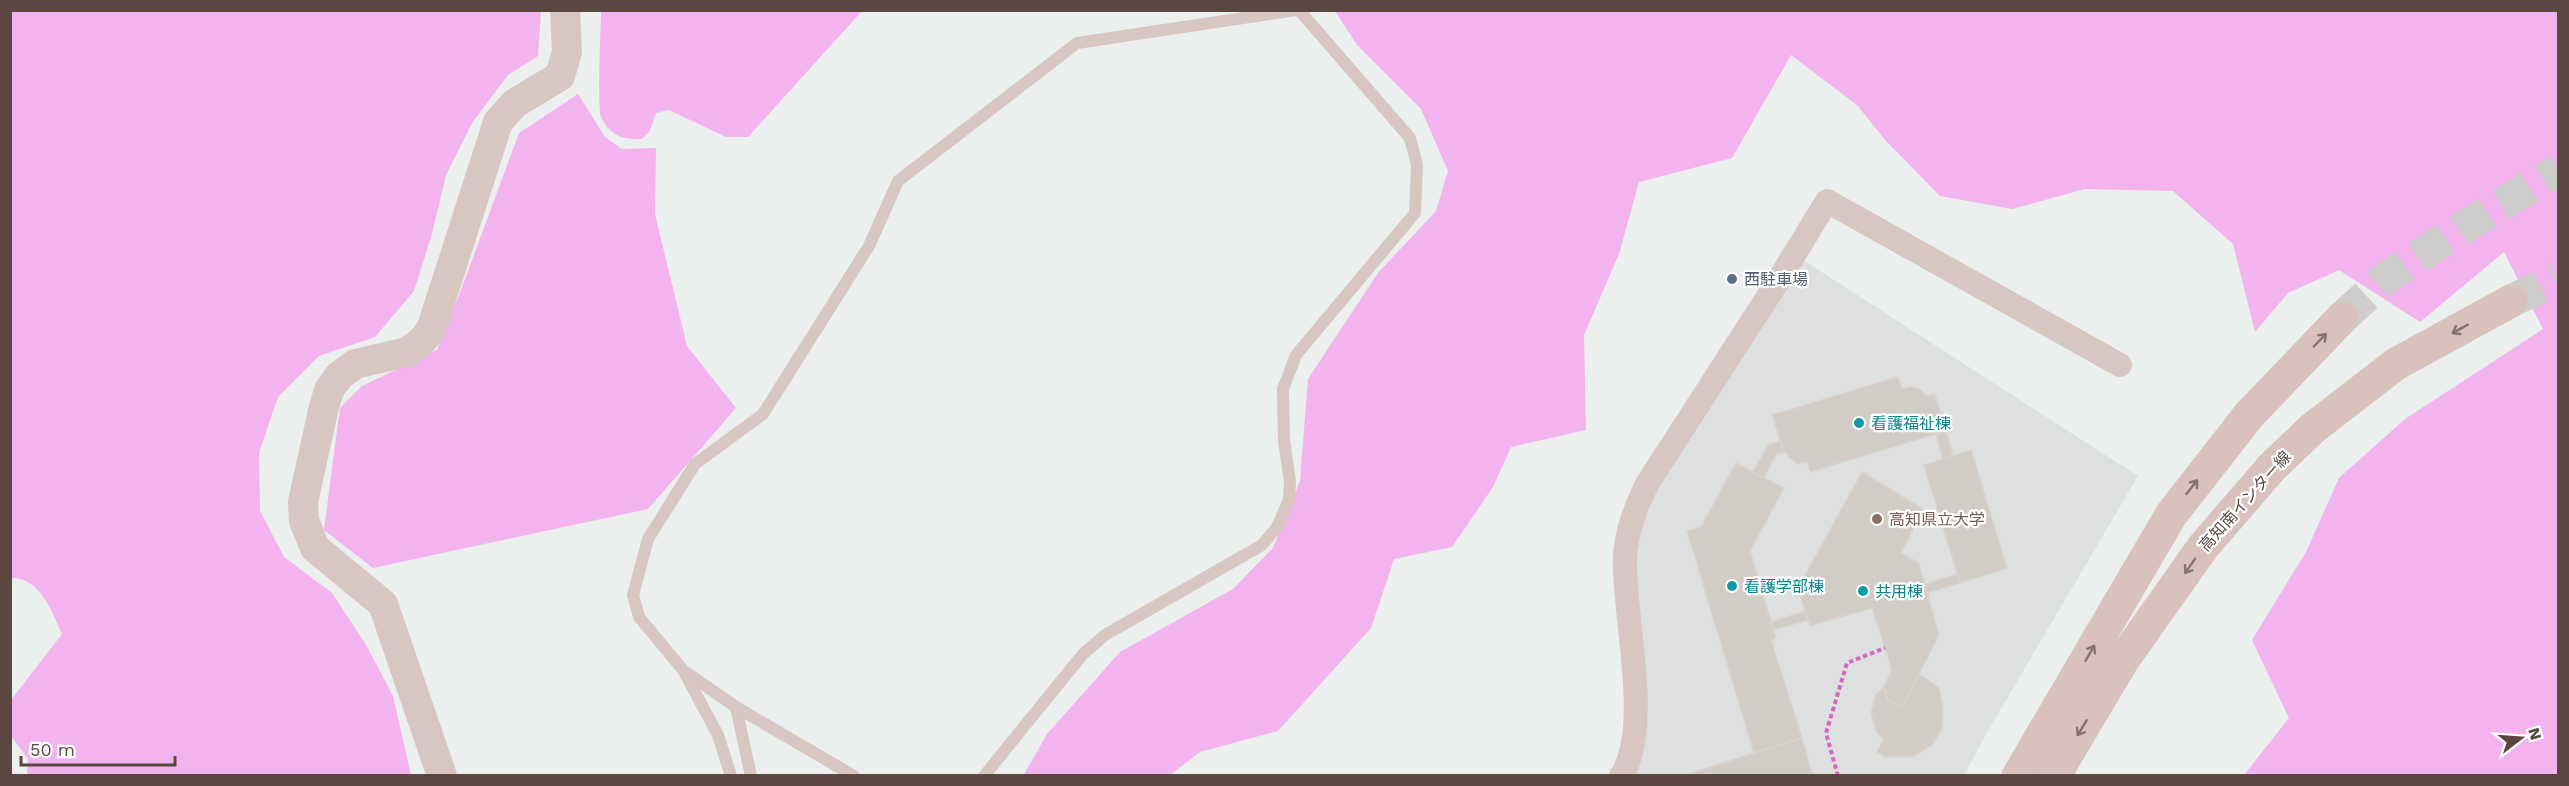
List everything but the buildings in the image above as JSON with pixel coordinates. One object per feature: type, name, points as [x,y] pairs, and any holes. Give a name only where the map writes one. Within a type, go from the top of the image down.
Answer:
[{"type":"main road","name":"高知南インター線","points":[[2054,776],[2136,641],[2203,547],[2272,467],[2313,428],[2396,364],[2511,301]]},
{"type":"main road","points":[[2018,776],[2171,515],[2249,415],[2342,318]]},
{"type":"street","points":[[442,776],[383,604],[315,548],[304,521],[303,502],[323,411],[329,390],[339,376],[354,364],[407,352],[421,342],[431,330],[498,122],[514,104],[560,76],[567,52],[565,10]]},
{"type":"street","points":[[1621,776],[1628,766],[1637,724],[1625,558],[1632,516],[1647,484],[1827,201],[2120,364]]},
{"type":"lane","points":[[731,776],[718,735],[683,670],[639,617],[633,595],[648,539],[695,464],[763,414],[869,246],[898,181],[1077,43],[1298,10],[1410,138],[1417,165],[1414,213],[1296,356],[1283,389],[1284,441],[1290,481],[1289,500],[1277,527],[1262,545],[1098,642],[1083,654],[984,776]]},
{"type":"lane","points":[[683,670],[735,707],[854,776]]},
{"type":"lane","points":[[735,707],[751,776]]},
{"type":"path","points":[[1838,776],[1826,734],[1847,663],[1885,648]]},
{"type":"shaded area","points":[[11,10],[541,11],[538,56],[508,75],[472,123],[446,175],[432,234],[414,291],[375,337],[319,356],[278,397],[259,453],[260,511],[284,557],[332,593],[365,643],[393,696],[411,775],[27,775],[28,759],[11,736],[11,700],[62,634],[44,597],[37,589],[21,579],[11,578]]},
{"type":"shaded area","points":[[601,10],[862,11],[748,137],[726,137],[669,110],[656,113],[650,131],[642,139],[635,139],[613,133],[601,117],[599,83]]},
{"type":"shaded area","points":[[1335,11],[2558,11],[2558,775],[2244,775],[2289,718],[2252,640],[2306,552],[2339,478],[2405,419],[2543,329],[2504,252],[2420,322],[2339,270],[2288,293],[2255,332],[2233,244],[2173,191],[2085,189],[2012,209],[1940,196],[1886,141],[1857,105],[1791,55],[1732,158],[1639,182],[1619,254],[1584,335],[1586,430],[1511,447],[1493,487],[1452,547],[1394,559],[1371,628],[1278,731],[1200,752],[1170,775],[1023,776],[1047,734],[1120,652],[1233,589],[1273,548],[1300,481],[1308,379],[1378,273],[1436,211],[1448,171],[1421,109],[1357,45]]},
{"type":"shaded area","points":[[578,94],[605,137],[622,149],[656,148],[655,214],[687,346],[736,408],[648,509],[373,568],[324,530],[340,408],[362,386],[437,350],[519,133]]},
{"type":"shaded area","name":"高知県立大学","points":[[1803,260],[2138,476],[1964,775],[1632,776],[1644,744],[1648,716],[1641,652],[1635,553],[1645,508]]},
{"type":"tunnel","points":[[2342,318],[2386,278],[2558,170]]},
{"type":"tunnel","points":[[2511,301],[2558,278]]},
{"type":"place","name":"西駐車場","points":[[1732,279]]},
{"type":"place","name":"看護福祉棟","points":[[1859,423]]},
{"type":"place","name":"高知県立大学","points":[[1877,519]]},
{"type":"place","name":"看護学部棟","points":[[1732,586]]},
{"type":"place","name":"共用棟","points":[[1863,591]]}]
